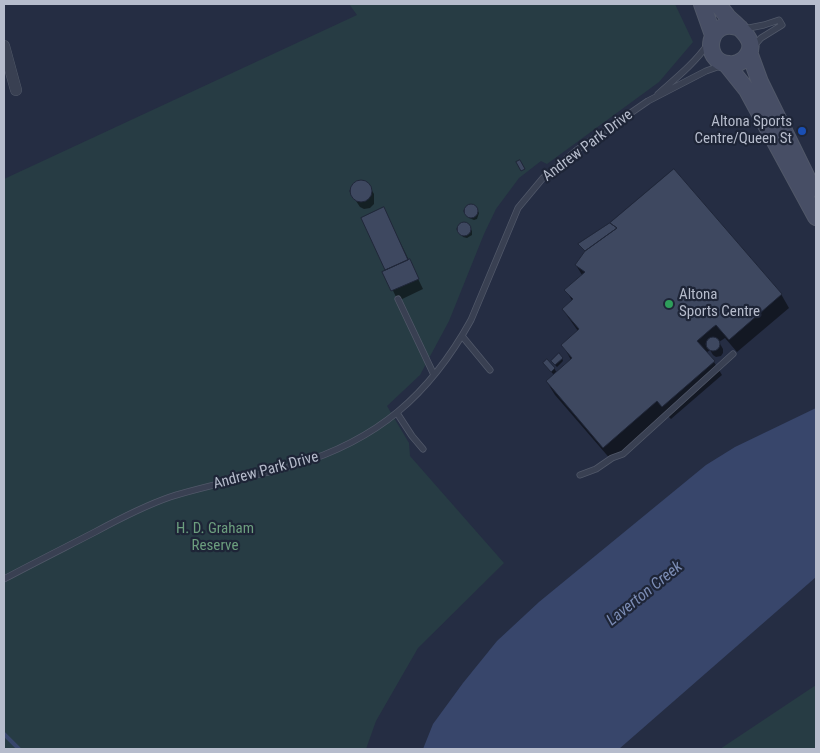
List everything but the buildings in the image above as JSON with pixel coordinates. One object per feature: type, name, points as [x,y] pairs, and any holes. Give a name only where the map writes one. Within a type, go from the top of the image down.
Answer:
[{"type":"main road","points":[[702,4],[712,37],[711,46],[715,57],[726,64],[746,90],[816,217]]},
{"type":"main road","points":[[718,4],[749,38],[749,51],[760,82],[816,197]]},
{"type":"main road","points":[[712,37],[717,30],[728,25],[741,28]]},
{"type":"main road","points":[[726,64],[740,62],[749,51]]},
{"type":"street","points":[[4,46],[16,90]]},
{"type":"lane","points":[[741,28],[764,25],[779,20],[782,23],[781,27],[761,38],[749,51]]},
{"type":"lane","name":"Andrew Park Drive","points":[[4,579],[144,507],[186,493],[294,465],[330,453],[385,423],[412,400],[434,375],[462,336],[471,320],[518,208],[542,178],[577,150],[648,101],[687,69],[699,57],[712,37]]},
{"type":"lane","name":"Andrew Park Drive","points":[[648,101],[706,71],[726,64]]},
{"type":"lane","points":[[398,299],[434,375]]},
{"type":"lane","points":[[462,336],[490,370]]},
{"type":"lane","points":[[580,475],[596,469],[612,458],[623,454],[733,354]]},
{"type":"lane","points":[[397,413],[423,449]]},
{"type":"green space","name":"H. D. Graham Reserve","points":[[349,4],[675,4],[693,42],[659,82],[547,164],[541,161],[519,178],[496,209],[449,321],[420,375],[387,406],[409,443],[410,456],[504,563],[418,648],[376,721],[366,749],[4,749],[4,179],[357,15]]},
{"type":"green space","points":[[816,685],[816,749],[720,749]]},
{"type":"water","name":"Laverton Creek","points":[[816,408],[816,577],[619,749],[423,749],[433,724],[463,683],[497,641],[539,602],[706,465],[735,447]]},
{"type":"waterway","points":[[4,734],[19,749]]},
{"type":"place","name":"Altona Sports Centre/Queen St","points":[[802,131]]},
{"type":"place","name":"Altona Sports Centre","points":[[669,304]]}]
